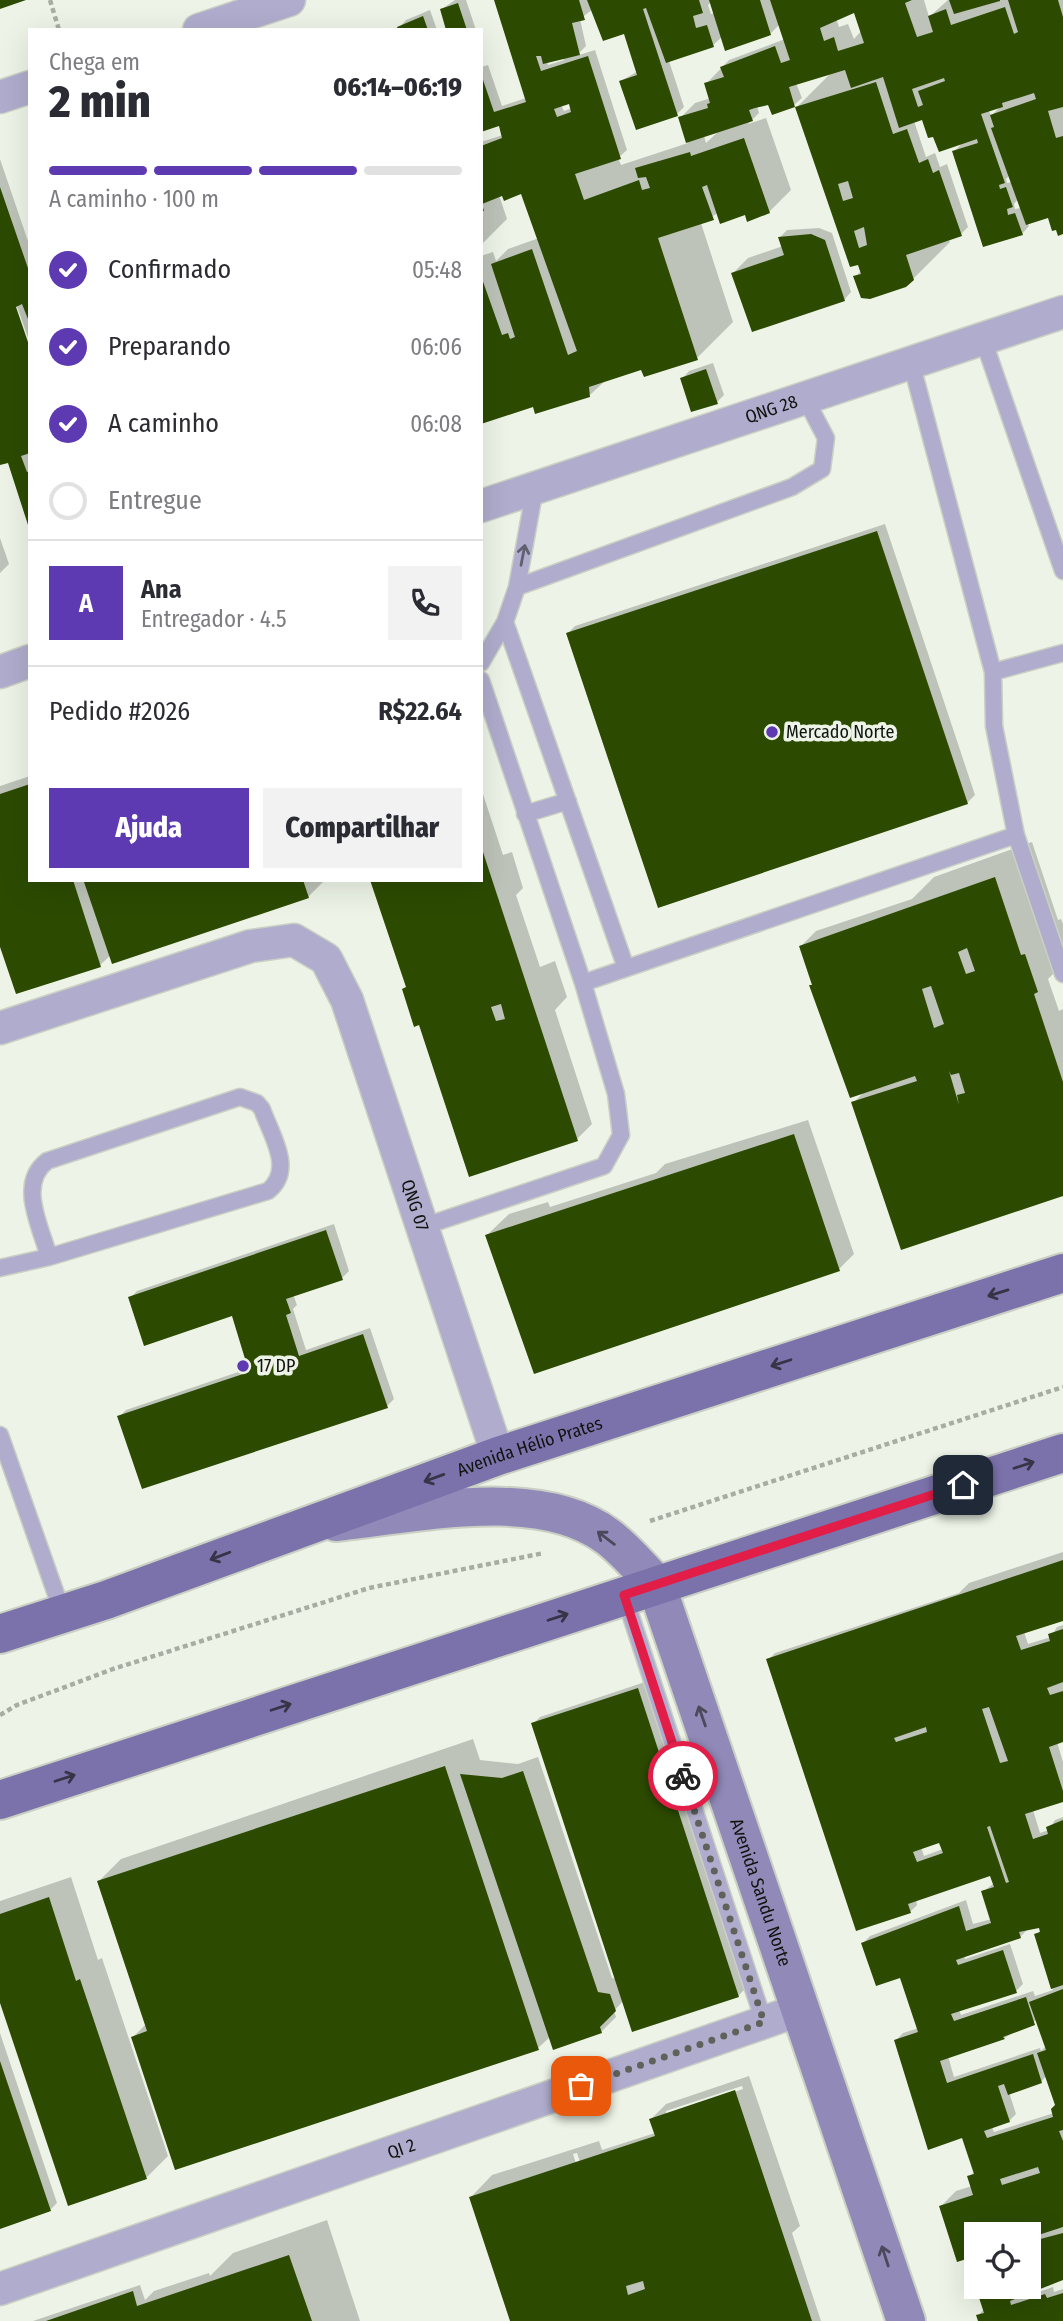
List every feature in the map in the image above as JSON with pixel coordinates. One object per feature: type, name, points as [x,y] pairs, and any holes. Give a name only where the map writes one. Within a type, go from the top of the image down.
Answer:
[{"type":"main road","name":"Avenida Hélio Prates","points":[[0,1634],[63,1614],[498,1456],[1063,1273]]},
{"type":"main road","points":[[0,1800],[1063,1453]]},
{"type":"main road","name":"Avenida Sandu Norte","points":[[303,1525],[503,1505],[552,1511],[606,1536],[640,1590],[802,2009],[906,2321]]},
{"type":"street","points":[[205,28],[289,0]]},
{"type":"street","points":[[0,97],[28,88]]},
{"type":"street","name":"QNG 28","points":[[483,505],[1063,312]]},
{"type":"street","points":[[0,672],[28,662]]},
{"type":"street","name":"QNG 07","points":[[0,1028],[251,946],[294,940],[326,959],[347,1000],[498,1456]]},
{"type":"street","name":"QI 2","points":[[0,2289],[802,2009]]},
{"type":"lane","points":[[982,339],[1063,571]]},
{"type":"lane","points":[[911,362],[993,673],[994,726],[1016,835],[1063,974]]},
{"type":"lane","points":[[517,587],[792,487],[822,469],[826,438],[805,398]]},
{"type":"lane","points":[[483,660],[505,622],[517,587],[535,488]]},
{"type":"lane","points":[[505,622],[626,968]]},
{"type":"lane","points":[[993,673],[1063,653]]},
{"type":"lane","points":[[422,1227],[604,1166],[621,1135],[616,1094],[583,983],[483,686]]},
{"type":"lane","points":[[525,814],[568,802]]},
{"type":"lane","points":[[583,983],[1016,835]]},
{"type":"lane","points":[[0,1268],[49,1257],[268,1191],[280,1178],[282,1168],[262,1109],[257,1103],[240,1097],[47,1161],[35,1173],[31,1189],[49,1257]]},
{"type":"lane","points":[[0,1436],[63,1614]]},
{"type":"lane","points":[[640,1590],[764,2022]]},
{"type":"path","points":[[50,0],[58,28]]},
{"type":"building","points":[[0,0],[26,0],[0,9]]},
{"type":"building","points":[[494,0],[579,0],[585,20],[572,23],[580,55],[543,64],[541,56],[536,56],[541,71],[588,56],[621,159],[575,174],[584,200],[639,180],[642,190],[650,188],[646,177],[638,178],[635,168],[690,152],[691,156],[744,138],[770,213],[747,222],[745,215],[720,224],[707,185],[702,187],[714,220],[658,238],[698,360],[644,377],[641,370],[589,387],[590,397],[535,414],[533,407],[483,423],[483,282],[502,335],[508,333],[510,339],[515,337],[491,264],[532,249],[568,355],[577,351],[521,194],[504,201],[502,196],[483,204],[483,145],[502,138],[499,126],[483,131],[483,80],[494,112],[526,102]],"holes":[[[569,104],[571,112],[557,117],[554,109]]]},
{"type":"building","points":[[587,0],[699,0],[703,13],[693,16],[696,28],[707,25],[714,47],[666,63],[646,8],[643,9],[678,116],[636,130],[619,81],[637,75],[624,34],[603,41]]},
{"type":"building","points":[[709,0],[760,0],[771,35],[725,51]]},
{"type":"building","points":[[770,0],[912,0],[905,3],[917,37],[933,32],[928,16],[946,9],[951,25],[1005,7],[1014,34],[1018,32],[1008,0],[1058,0],[1063,17],[1063,107],[1048,111],[1056,138],[1063,136],[1063,234],[1058,236],[1056,230],[1052,231],[1048,218],[1026,225],[991,128],[994,127],[990,115],[1036,99],[1034,93],[1002,103],[1003,107],[981,114],[1005,183],[999,185],[1000,189],[1006,187],[1013,207],[1007,209],[1008,215],[1015,213],[1023,235],[983,247],[952,151],[978,143],[977,139],[939,152],[933,137],[928,138],[922,120],[899,128],[883,77],[851,88],[845,70],[789,87],[795,107],[772,115],[768,105],[755,108],[749,110],[753,121],[686,143],[678,117],[708,108],[707,104],[710,103],[704,83],[724,77],[720,67],[775,46],[781,63],[790,60]],"holes":[[[854,13],[864,43],[838,51],[834,37],[824,41],[820,28]],[[944,78],[945,81],[918,91],[923,105],[918,107],[912,89]]]},
{"type":"building","points":[[949,0],[1000,0],[1000,1],[954,14]]},
{"type":"building","points":[[458,3],[466,28],[445,28],[440,9]]},
{"type":"building","points":[[423,16],[427,28],[397,28]]},
{"type":"building","points":[[876,82],[893,134],[907,129],[919,163],[928,159],[933,173],[939,170],[962,236],[906,255],[914,280],[906,287],[870,299],[861,298],[853,276],[861,274],[858,265],[850,267],[795,107]],"holes":[[[848,181],[853,198],[843,201],[838,184]],[[864,227],[867,245],[859,248],[854,231]]]},
{"type":"building","points":[[0,187],[28,268],[28,319],[22,304],[16,307],[28,342],[28,454],[21,456],[28,472],[28,525],[8,463],[0,465]]},
{"type":"building","points":[[811,234],[825,240],[845,301],[752,332],[731,273],[784,255],[778,237]]},
{"type":"building","points":[[706,369],[718,404],[691,412],[680,378]]},
{"type":"building","name":"Mercado Norte","points":[[877,531],[968,804],[658,908],[566,633]]},
{"type":"building","points":[[28,785],[28,882],[74,882],[101,967],[16,994],[0,947],[0,794]]},
{"type":"building","points":[[483,852],[578,1141],[469,1177],[419,1025],[414,1027],[402,989],[406,987],[371,882],[483,882]],"holes":[[[501,1004],[505,1019],[496,1021],[491,1007]]]},
{"type":"building","points":[[995,877],[1021,955],[1025,954],[1038,992],[1034,994],[1063,1082],[1063,1196],[901,1250],[851,1102],[917,1081],[915,1076],[850,1098],[809,985],[812,985],[799,946]],"holes":[[[967,948],[975,971],[966,974],[958,952]],[[931,986],[944,1024],[934,1028],[922,989]],[[949,1071],[951,1075],[959,1073],[965,1093],[957,1095],[959,1105]]]},
{"type":"building","points":[[84,882],[304,882],[309,898],[112,964]]},
{"type":"building","points":[[794,1134],[840,1271],[534,1374],[485,1235]]},
{"type":"building","points":[[326,1230],[343,1280],[286,1299],[291,1313],[286,1315],[299,1356],[363,1334],[388,1408],[142,1489],[117,1416],[249,1372],[232,1316],[144,1346],[128,1297]]},
{"type":"building","points":[[1063,1560],[1063,1621],[1016,1636],[1021,1650],[1050,1641],[1048,1634],[1063,1629],[1063,1682],[1047,1688],[1050,1695],[1063,1691],[1063,1742],[1049,1747],[1063,1791],[1063,1802],[1025,1814],[1033,1839],[1048,1834],[1046,1827],[1063,1820],[1063,1985],[1051,1989],[1034,1934],[1040,1932],[1039,1928],[1019,1932],[1021,1938],[956,1960],[958,1965],[1003,1950],[1017,1993],[951,2014],[954,2021],[1026,1997],[1035,2025],[1003,2037],[1005,2039],[940,2061],[947,2083],[1033,2054],[1042,2083],[1008,2095],[1004,2084],[998,2086],[1010,2122],[984,2131],[987,2138],[1053,2117],[1051,2109],[1055,2105],[1037,2053],[1046,2050],[1029,2002],[1063,1989],[1063,2130],[1059,2131],[1063,2141],[1063,2227],[1041,2234],[1041,2222],[964,2222],[964,2260],[957,2262],[939,2206],[973,2195],[967,2176],[974,2174],[962,2138],[928,2150],[894,2040],[918,2032],[900,1978],[876,1986],[861,1943],[959,1906],[966,1931],[991,1923],[981,1891],[994,1887],[990,1876],[908,1904],[911,1913],[856,1931],[766,1659]],"holes":[[[989,1707],[1008,1761],[1000,1763],[982,1709]],[[926,1727],[927,1732],[896,1742],[894,1738]],[[990,1826],[1009,1882],[1006,1883],[987,1827]],[[939,1843],[943,1853],[917,1862],[913,1852]],[[1038,2167],[1040,2173],[1002,2185],[1000,2179]]]},
{"type":"building","points":[[638,1688],[739,1997],[632,2032],[531,1723]]},
{"type":"building","points":[[445,1766],[539,2050],[175,2170],[131,2037],[147,2031],[97,1881]]},
{"type":"building","points":[[523,1771],[598,1992],[610,1994],[616,2011],[600,2027],[602,2033],[553,2050],[460,1774],[502,1778]]},
{"type":"building","points":[[49,1897],[76,1981],[80,1979],[147,2179],[68,2206],[0,2003],[0,1914]]},
{"type":"building","points":[[0,2061],[51,2211],[0,2229]]},
{"type":"building","points":[[735,2090],[812,2321],[510,2321],[469,2197],[655,2136],[649,2119]],"holes":[[[643,2281],[645,2289],[628,2295],[626,2286]]]},
{"type":"building","points":[[1063,2233],[1063,2280],[1041,2289],[1041,2239]]},
{"type":"building","points":[[289,2255],[312,2321],[46,2321],[133,2291],[137,2306]]},
{"type":"building","points":[[1063,2293],[1063,2321],[978,2321],[976,2315],[984,2313],[979,2299],[1015,2299],[1010,2301],[1011,2305],[1030,2299],[1041,2299],[1041,2295],[1045,2294],[1047,2298]]},
{"type":"way so far","points":[[581,2086],[764,2022],[683,1776]]},
{"type":"place","name":"Mercado Norte","points":[[772,732]]},
{"type":"place","name":"17 DP","points":[[243,1366]]},
{"type":"route","points":[[683,1776],[624,1595],[963,1485]]}]
